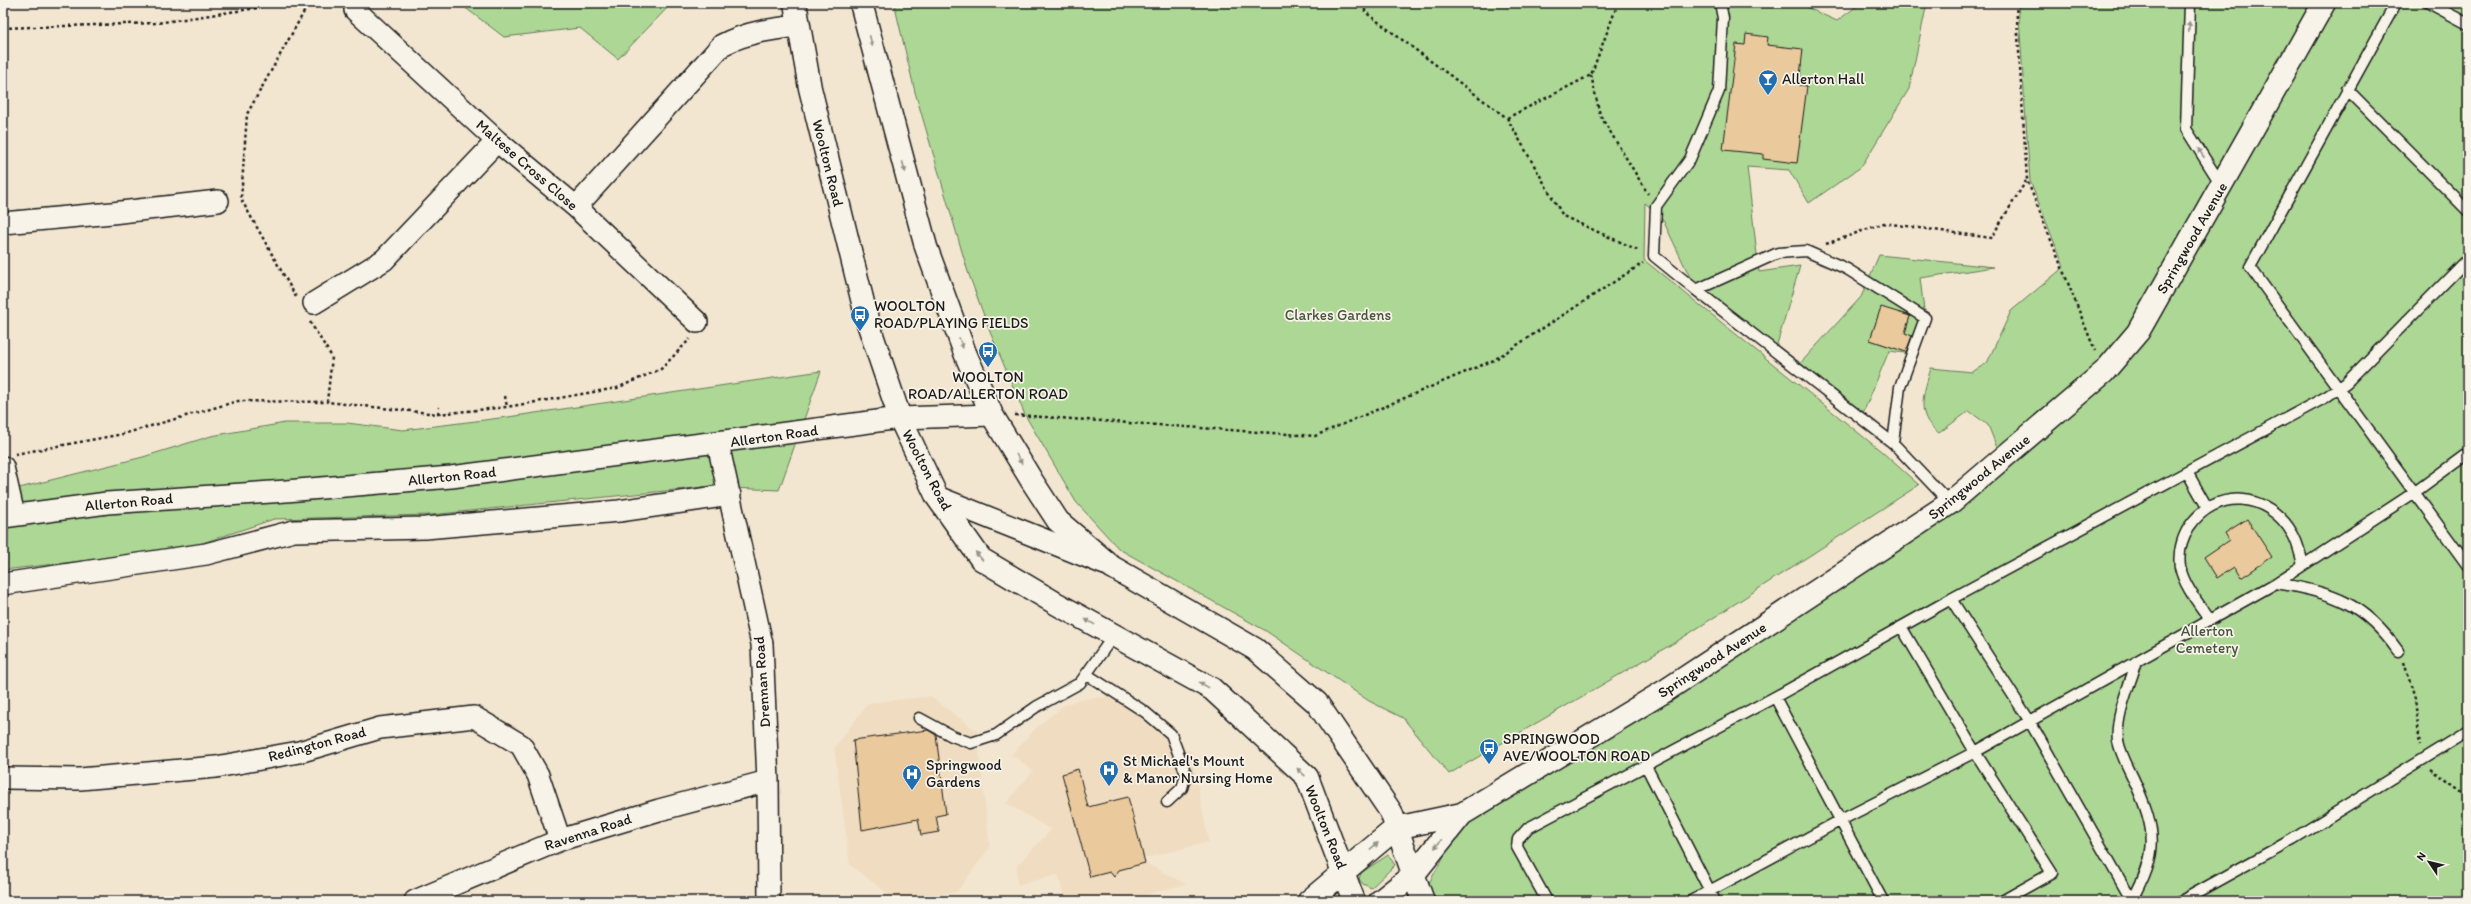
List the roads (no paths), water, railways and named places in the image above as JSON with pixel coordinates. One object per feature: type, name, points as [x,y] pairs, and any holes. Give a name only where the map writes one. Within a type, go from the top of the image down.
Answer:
[{"type":"main road","name":"Woolton Road","points":[[795,3],[810,88],[866,315],[900,418],[937,496],[981,559],[1212,689],[1307,777],[1344,871],[1354,901]]},
{"type":"main road","points":[[861,3],[926,247],[965,353],[992,415],[1058,521],[1112,567],[1255,649],[1317,703],[1391,812],[1423,901]]},
{"type":"main road","name":"Springwood Avenue","points":[[1309,901],[1396,828],[1462,814],[1665,691],[1950,504],[2104,372],[2138,332],[2222,186],[2324,3]]},
{"type":"main road","name":"Springwood Avenue","points":[[1380,901],[1414,874],[1462,814]]},
{"type":"street","name":"Maltese Cross Close","points":[[355,10],[497,141],[576,207],[696,322]]},
{"type":"street","points":[[576,207],[722,45],[747,34],[799,26]]},
{"type":"street","points":[[309,307],[384,260],[497,141]]},
{"type":"street","points":[[3,223],[112,214],[218,201]]},
{"type":"street","name":"Allerton Road","points":[[8,516],[107,503],[286,492],[451,477],[718,444],[900,418],[992,415]]},
{"type":"street","name":"Drennan Road","points":[[718,444],[762,644],[768,781],[769,901]]},
{"type":"street","points":[[7,461],[8,516]]},
{"type":"street","points":[[3,584],[206,554],[294,532],[433,527],[619,511],[730,495]]},
{"type":"street","points":[[937,496],[1112,567]]},
{"type":"street","name":"Redington Road","points":[[3,778],[80,779],[216,767],[299,752],[380,728],[474,717],[522,745],[538,775],[560,840]]},
{"type":"street","name":"Ravenna Road","points":[[414,901],[560,840],[659,810],[768,781]]},
{"type":"lane","points":[[1720,3],[1723,18],[1719,91],[1690,159],[1656,206],[1654,256],[1893,443],[1950,504]]},
{"type":"lane","points":[[2190,3],[2186,130],[2222,186]]},
{"type":"lane","points":[[2396,3],[2347,89],[2250,267],[2468,566]]},
{"type":"lane","points":[[2429,3],[2468,24]]},
{"type":"lane","points":[[2347,89],[2468,211]]},
{"type":"lane","points":[[1696,290],[1778,253],[1806,251],[1847,269],[1925,318],[1900,387],[1893,443]]},
{"type":"lane","points":[[1547,901],[1517,847],[1521,834],[1528,828],[1776,697],[1902,628],[1951,599],[2338,389],[2468,259]]},
{"type":"lane","points":[[1692,901],[1841,820],[1975,752],[2029,720],[2138,661],[2276,583],[2415,492],[2468,453]]},
{"type":"lane","points":[[2187,472],[2207,507]]},
{"type":"lane","points":[[2210,620],[2185,581],[2179,558],[2181,545],[2186,532],[2195,518],[2207,507],[2221,501],[2237,498],[2256,502],[2267,509],[2291,532],[2303,564]]},
{"type":"lane","points":[[2276,583],[2303,587],[2353,606],[2384,630],[2398,651]]},
{"type":"lane","points":[[1951,599],[2029,720],[2132,901]]},
{"type":"lane","points":[[1902,628],[1975,752],[2052,873],[2002,901]]},
{"type":"lane","points":[[919,718],[952,736],[971,743],[996,735],[1036,707],[1080,683],[1114,635]]},
{"type":"lane","points":[[2132,901],[2145,878],[2152,855],[2152,830],[2144,801],[2122,757],[2118,739],[2120,719],[2138,661]]},
{"type":"lane","points":[[1086,674],[1144,712],[1171,734],[1186,774],[1182,788],[1167,802]]},
{"type":"lane","points":[[1776,697],[1883,901]]},
{"type":"lane","points":[[2181,901],[2293,839],[2421,762],[2468,731]]},
{"type":"lane","points":[[1646,766],[1715,901]]},
{"type":"place","name":"Allerton Hall","points":[[1768,96]]},
{"type":"place","name":"WOOLTON ROAD/PLAYING FIELDS","points":[[860,332]]},
{"type":"place","name":"WOOLTON ROAD/ALLERTON ROAD","points":[[988,368]]},
{"type":"place","name":"SPRINGWOOD AVE/WOOLTON ROAD","points":[[1489,765]]},
{"type":"place","name":"St Michael's Mount & Manor Nursing Home","points":[[1109,787]]},
{"type":"place","name":"Springwood Gardens","points":[[912,791]]},
{"type":"park label","name":"Clarkes Gardens","points":[[1338,315]]},
{"type":"park label","name":"Allerton Cemetery","points":[[2207,640]]}]
